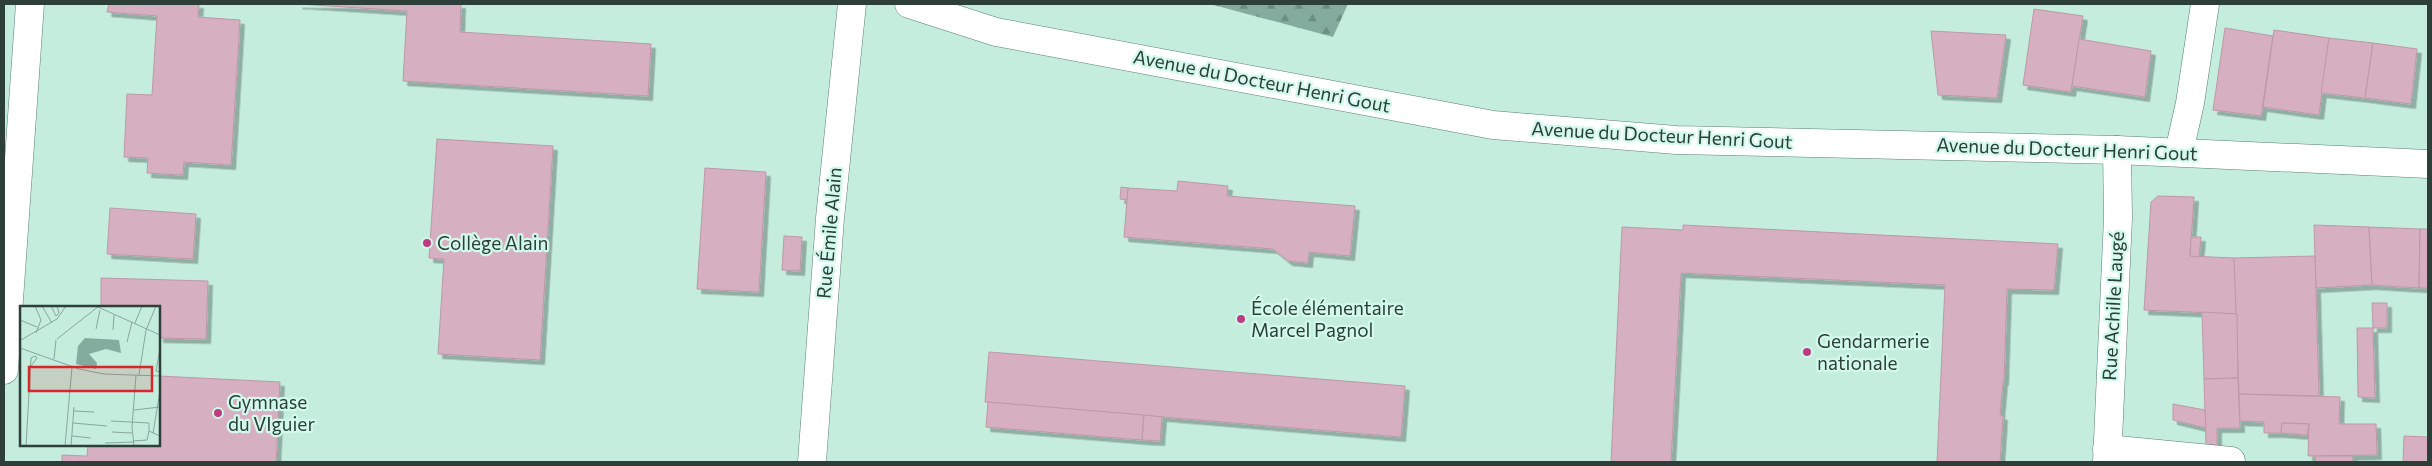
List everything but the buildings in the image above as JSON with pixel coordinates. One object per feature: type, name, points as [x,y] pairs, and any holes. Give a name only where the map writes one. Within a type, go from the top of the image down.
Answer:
[{"type":"main road","points":[[4,370],[30,4]]},
{"type":"main road","name":"Rue Émile Alain","points":[[812,462],[829,228],[852,4]]},
{"type":"main road","name":"Avenue du Docteur Henri Gout","points":[[909,4],[996,32],[1493,125],[1676,140],[2117,150],[2428,164]]},
{"type":"main road","points":[[2179,152],[2190,103],[2204,4]]},
{"type":"main road","name":"Rue Achille Laugé","points":[[2107,456],[2118,218],[2117,150]]},
{"type":"main road","points":[[2107,456],[2231,461]]},
{"type":"green space","points":[[1210,4],[1348,4],[1333,37]]},
{"type":"place","name":"Collège Alain","points":[[427,243]]},
{"type":"place","name":"École élémentaire Marcel Pagnol","points":[[1241,319]]},
{"type":"place","name":"Gendarmerie nationale","points":[[1807,352]]},
{"type":"place","name":"Gymnase du VIguier","points":[[218,413]]}]
